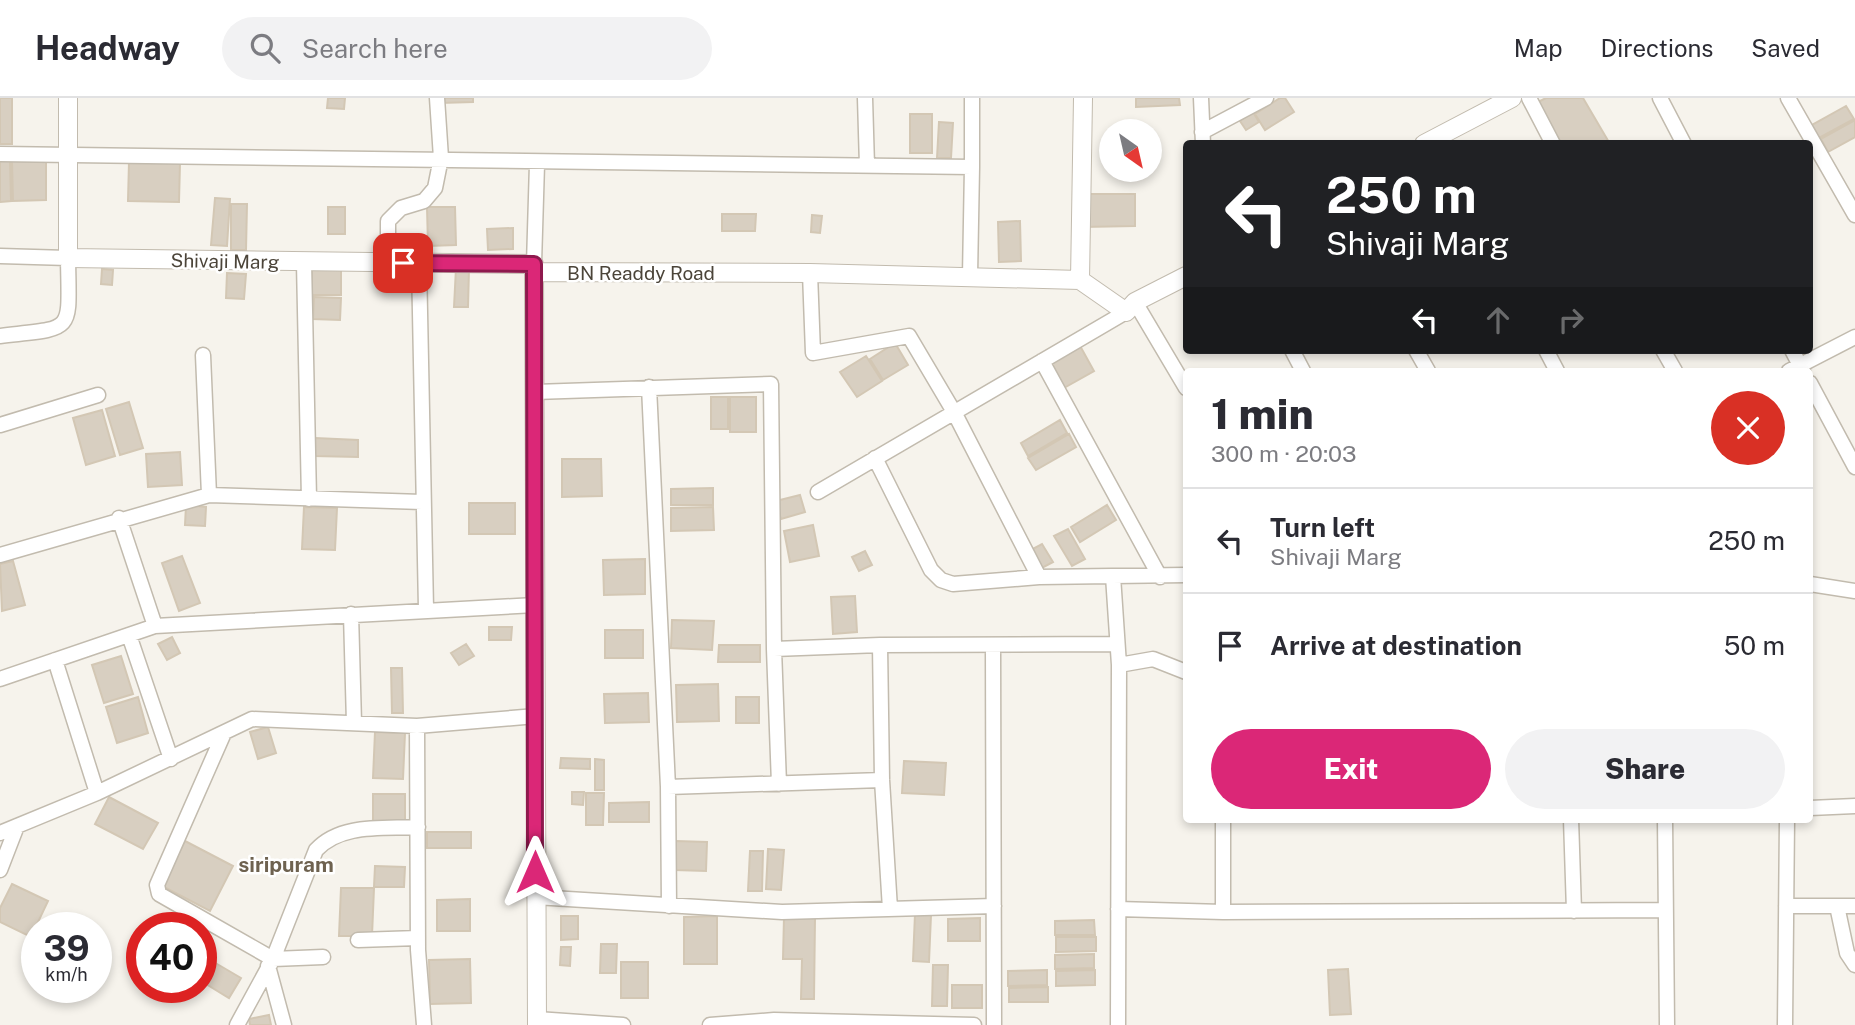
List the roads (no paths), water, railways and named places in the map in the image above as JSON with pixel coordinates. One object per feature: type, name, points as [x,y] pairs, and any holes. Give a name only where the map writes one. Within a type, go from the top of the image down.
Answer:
[{"type":"street","points":[[0,336],[62,326],[69,317],[68,98]]},
{"type":"street","points":[[388,262],[388,220],[401,208],[424,201],[435,188],[441,158],[437,98]]},
{"type":"street","points":[[865,98],[867,166]]},
{"type":"street","points":[[970,276],[972,98]]},
{"type":"street","points":[[1083,98],[1080,280],[1130,307],[1183,384]]},
{"type":"street","points":[[1201,98],[1202,138]]},
{"type":"street","points":[[1202,138],[1265,98]]},
{"type":"street","points":[[1434,140],[1512,98]]},
{"type":"street","points":[[1529,98],[1551,140]]},
{"type":"street","points":[[1660,98],[1682,140]]},
{"type":"street","points":[[1788,98],[1812,140]]},
{"type":"street","points":[[1813,142],[1855,215]]},
{"type":"street","points":[[0,154],[441,158],[537,164],[972,167]]},
{"type":"street","points":[[537,164],[534,268],[537,1022],[623,1025]]},
{"type":"street","points":[[0,256],[68,258]]},
{"type":"street","name":"Shivaji Marg","points":[[68,258],[388,262],[534,268]]},
{"type":"street","points":[[304,263],[309,499]]},
{"type":"street","points":[[419,263],[426,609]]},
{"type":"street","name":"BN Readdy Road","points":[[534,268],[1080,280]]},
{"type":"street","points":[[810,273],[813,353],[909,336],[954,412],[1039,577]]},
{"type":"street","points":[[818,492],[1183,278]]},
{"type":"street","points":[[1799,368],[1855,337]]},
{"type":"street","points":[[203,355],[209,495]]},
{"type":"street","points":[[1042,361],[1160,577]]},
{"type":"street","points":[[534,392],[771,384],[774,649],[779,784]]},
{"type":"street","points":[[649,387],[668,787],[669,906]]},
{"type":"street","points":[[1813,389],[1855,467]]},
{"type":"street","points":[[0,425],[98,395]]},
{"type":"street","points":[[875,458],[931,570],[942,580],[953,584],[1039,577],[1183,575]]},
{"type":"street","points":[[0,555],[119,518],[209,495],[422,502]]},
{"type":"street","points":[[119,518],[155,626]]},
{"type":"street","points":[[1113,576],[1119,665],[1118,1025]]},
{"type":"street","points":[[1813,584],[1855,591]]},
{"type":"street","points":[[0,678],[155,626],[535,605]]},
{"type":"street","points":[[351,614],[355,723]]},
{"type":"street","points":[[129,635],[171,759]]},
{"type":"street","points":[[774,649],[880,645],[1116,644]]},
{"type":"street","points":[[880,645],[881,780],[890,909]]},
{"type":"street","points":[[993,646],[994,1025]]},
{"type":"street","points":[[1119,665],[1153,659],[1183,671]]},
{"type":"street","points":[[55,660],[97,793]]},
{"type":"street","points":[[0,833],[97,793],[252,719],[417,726],[536,716]]},
{"type":"street","points":[[417,726],[418,938],[424,1025]]},
{"type":"street","points":[[224,733],[157,885],[159,894],[270,963],[323,957]]},
{"type":"street","points":[[668,787],[881,780]]},
{"type":"street","points":[[1813,808],[1855,806]]},
{"type":"street","points":[[1223,823],[1223,912]]},
{"type":"street","points":[[1572,823],[1574,911]]},
{"type":"street","points":[[1665,823],[1667,1025]]},
{"type":"street","points":[[1785,1025],[1787,823]]},
{"type":"street","points":[[0,870],[17,826]]},
{"type":"street","points":[[237,1025],[270,963],[316,850],[326,839],[346,831],[418,827]]},
{"type":"street","points":[[535,897],[782,912],[994,906]]},
{"type":"street","points":[[1786,906],[1855,906]]},
{"type":"street","points":[[1837,906],[1847,953],[1855,965]]},
{"type":"street","points":[[1118,909],[1223,912],[1664,910]]},
{"type":"street","points":[[358,940],[418,938]]},
{"type":"street","points":[[270,963],[284,1025]]},
{"type":"street","points":[[710,1025],[774,1020],[974,1025]]},
{"type":"district","name":"siripuram","points":[[286,864]]}]
